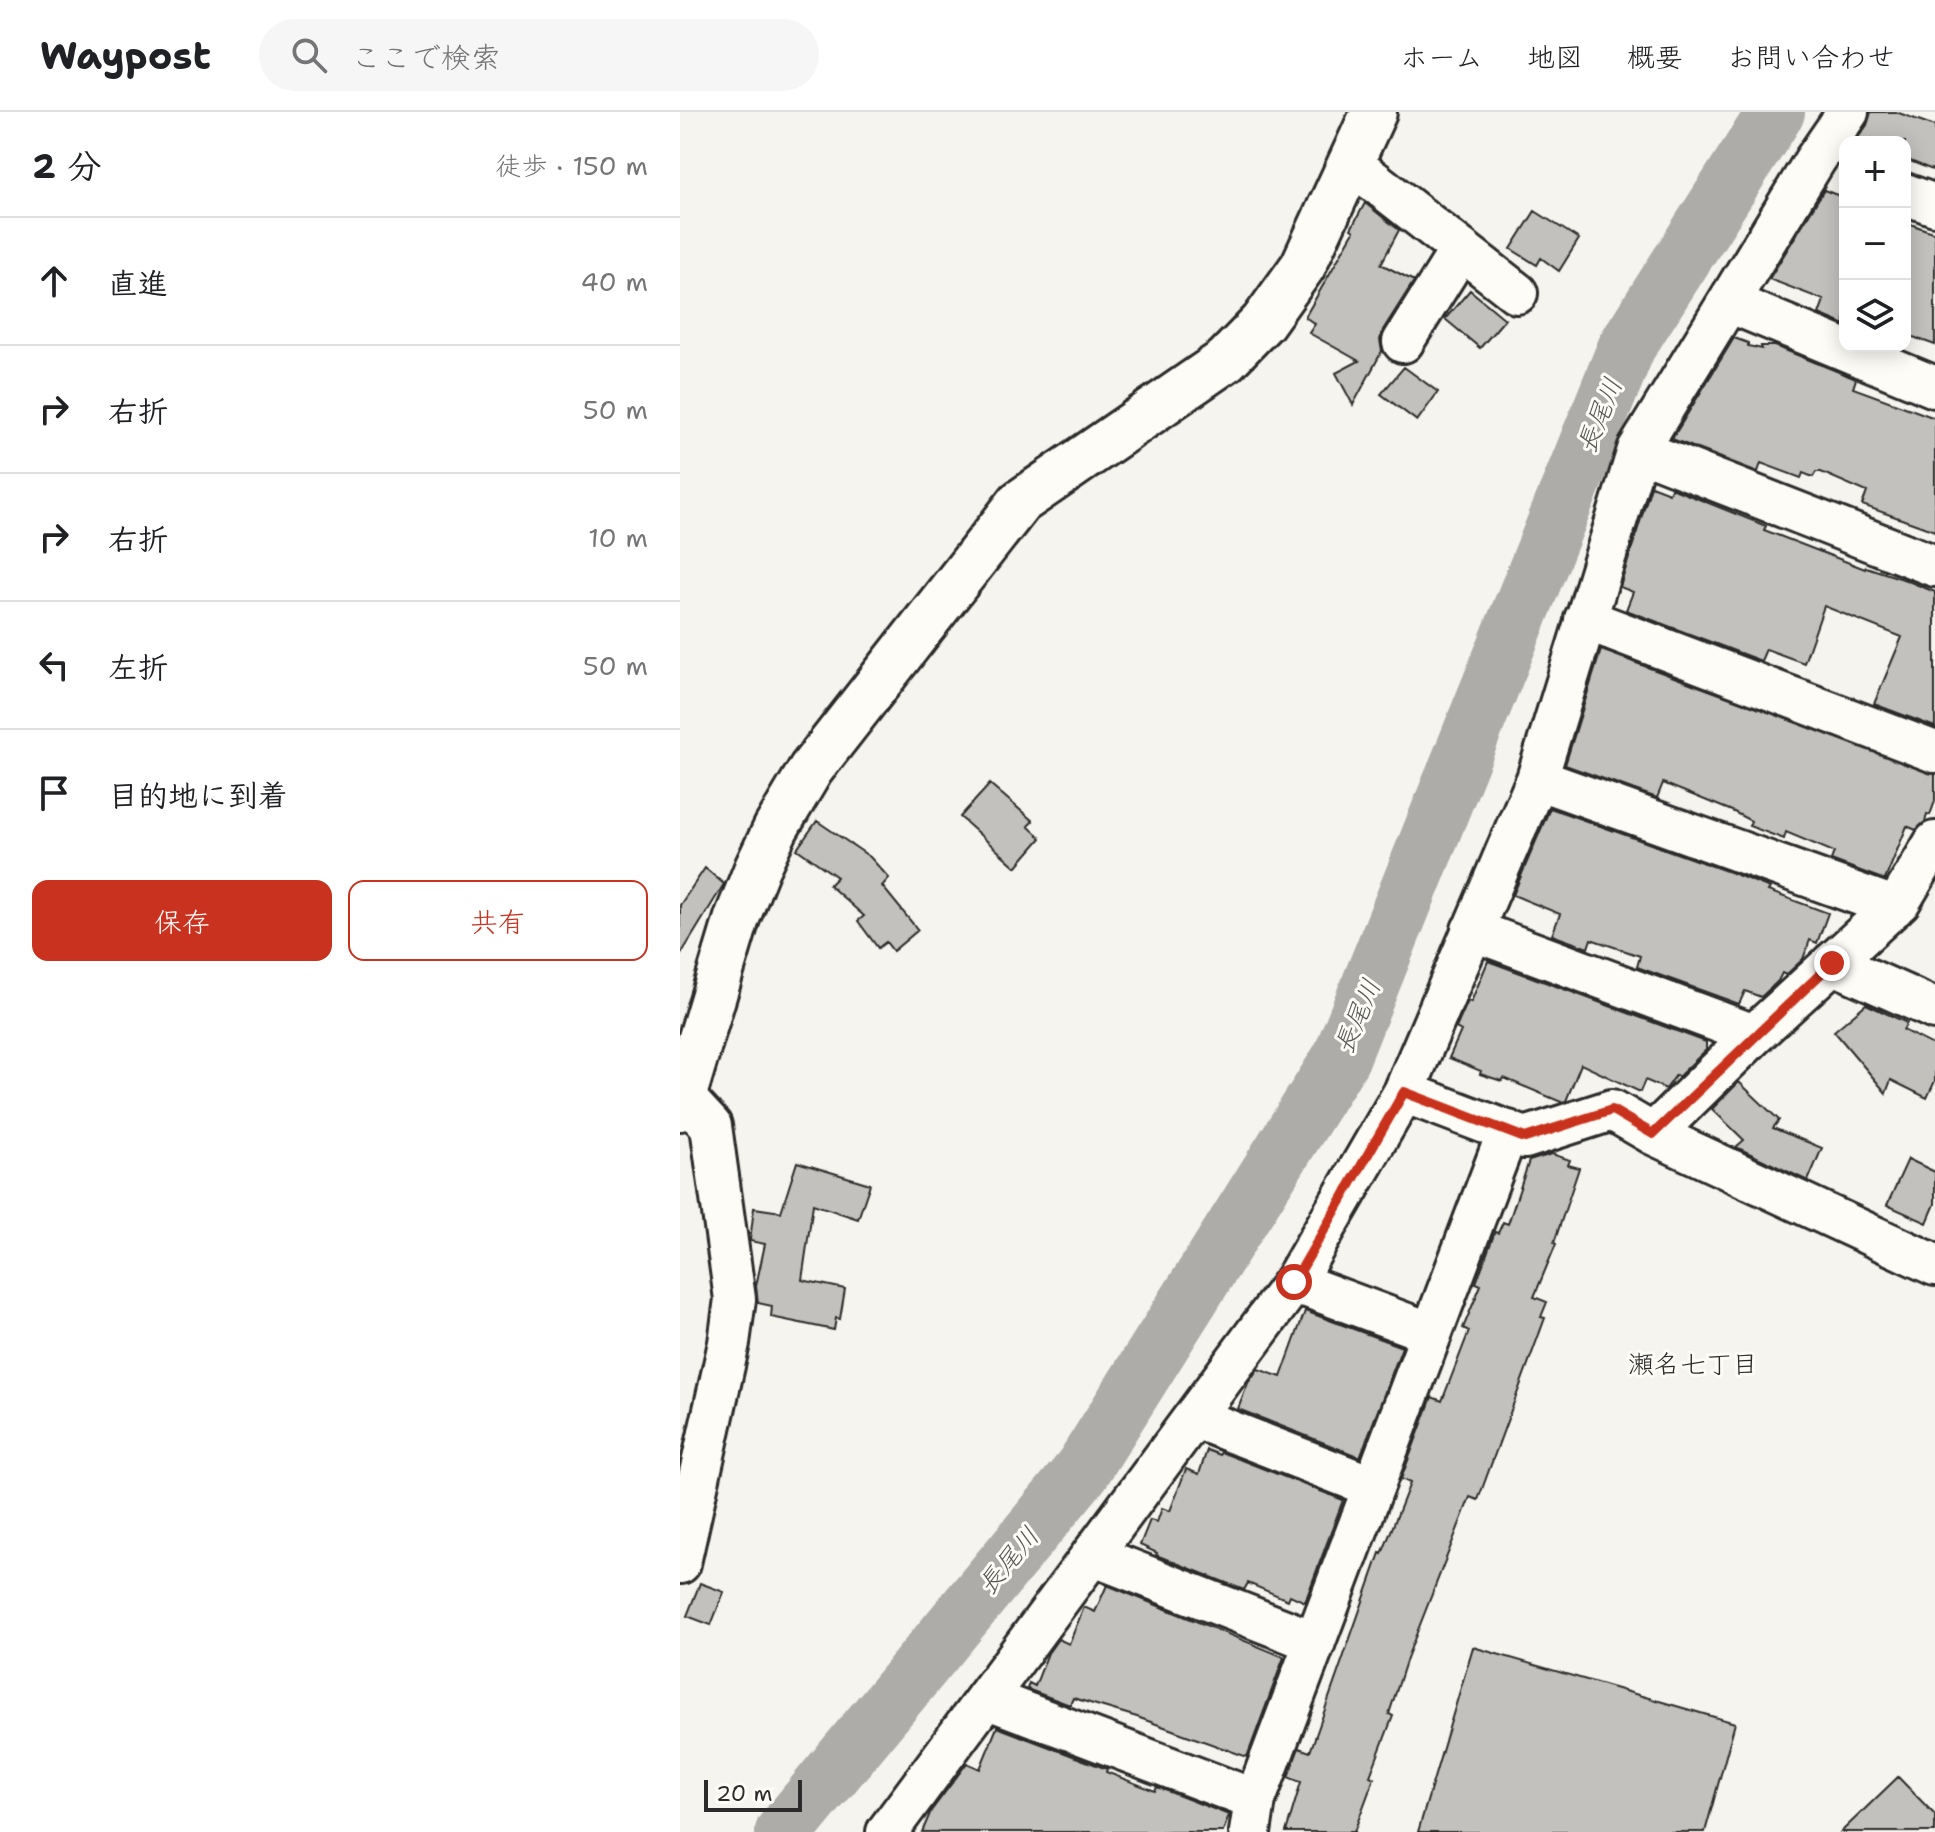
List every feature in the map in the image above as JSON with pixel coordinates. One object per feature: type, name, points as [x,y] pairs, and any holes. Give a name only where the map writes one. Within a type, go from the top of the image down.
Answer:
[{"type":"street","points":[[680,1563],[729,1343],[735,1299],[711,1126],[682,1103],[737,918],[776,828],[811,769],[1020,502],[1226,360],[1263,322],[1303,266],[1374,112]]},
{"type":"street","points":[[887,1832],[1294,1282],[1404,1092],[1537,779],[1638,450],[1729,302],[1830,166],[1848,112]]},
{"type":"street","points":[[1352,164],[1517,293]]},
{"type":"street","points":[[1911,196],[1935,205]]},
{"type":"street","points":[[1403,342],[1461,249]]},
{"type":"street","points":[[1729,302],[1935,387]]},
{"type":"street","points":[[1638,450],[1935,566]]},
{"type":"street","points":[[1585,619],[1935,752]]},
{"type":"street","points":[[1537,779],[1894,907]]},
{"type":"street","points":[[1653,1134],[1754,1035],[1894,907],[1935,842]]},
{"type":"street","points":[[1472,930],[1754,1035]]},
{"type":"street","points":[[1832,963],[1935,1009]]},
{"type":"street","points":[[1404,1092],[1525,1138],[1612,1110],[1653,1134],[1935,1265]]},
{"type":"street","points":[[986,1698],[1252,1816],[1508,1131]]},
{"type":"street","points":[[1294,1282],[1431,1333]]},
{"type":"street","points":[[1194,1417],[1373,1487]]},
{"type":"street","points":[[1092,1555],[1315,1642]]},
{"type":"building","points":[[1871,112],[1896,112],[1935,126],[1935,171],[1911,161],[1911,136],[1859,136]]},
{"type":"building","points":[[1824,190],[1839,196],[1839,322],[1819,314],[1824,300],[1769,279]]},
{"type":"building","points":[[1365,203],[1399,230],[1381,264],[1414,281],[1383,330],[1380,340],[1382,351],[1353,405],[1336,373],[1359,361],[1309,333],[1315,324],[1305,317],[1354,231],[1351,229]]},
{"type":"building","points":[[1535,211],[1579,239],[1559,271],[1541,258],[1537,265],[1511,249]]},
{"type":"building","points":[[1911,224],[1935,233],[1935,345],[1911,336]]},
{"type":"building","points":[[1470,290],[1505,319],[1480,348],[1445,319]]},
{"type":"building","points":[[1734,338],[1762,349],[1761,346],[1775,346],[1856,379],[1853,388],[1935,418],[1935,531],[1862,505],[1867,492],[1821,472],[1816,472],[1813,477],[1803,473],[1801,478],[1761,463],[1758,472],[1672,439]]},
{"type":"building","points":[[1404,367],[1438,392],[1417,421],[1381,394]]},
{"type":"building","points":[[1651,486],[1669,493],[1671,488],[1766,526],[1764,530],[1935,592],[1935,727],[1874,704],[1902,637],[1824,606],[1804,663],[1766,649],[1761,661],[1626,610],[1633,592],[1620,587]]},
{"type":"building","points":[[1601,650],[1935,774],[1935,801],[1930,815],[1927,814],[1925,822],[1916,830],[1907,826],[1885,880],[1831,860],[1834,852],[1786,832],[1784,839],[1749,826],[1751,821],[1732,811],[1663,783],[1657,798],[1565,765]]},
{"type":"building","points":[[990,784],[1033,821],[1028,826],[1041,838],[1016,867],[960,817]]},
{"type":"building","points":[[1550,808],[1732,873],[1770,888],[1768,891],[1828,913],[1817,943],[1810,940],[1803,959],[1786,975],[1782,973],[1761,997],[1745,991],[1739,1004],[1637,967],[1640,956],[1591,939],[1588,948],[1552,935],[1560,914],[1513,895]]},
{"type":"building","points":[[817,821],[870,857],[889,878],[882,886],[918,930],[893,951],[886,942],[878,948],[858,921],[864,916],[829,885],[837,877],[797,849]]},
{"type":"building","points":[[705,868],[724,884],[680,956],[680,905]]},
{"type":"building","points":[[1488,961],[1706,1042],[1706,1050],[1678,1077],[1676,1075],[1666,1089],[1645,1080],[1640,1092],[1581,1064],[1566,1101],[1561,1102],[1504,1078],[1502,1081],[1480,1074],[1481,1071],[1449,1058],[1461,1031],[1456,1028]]},
{"type":"building","points":[[1866,1004],[1907,1023],[1903,1030],[1935,1046],[1935,1081],[1927,1098],[1891,1080],[1886,1093],[1834,1031]]},
{"type":"building","points":[[1739,1082],[1779,1120],[1773,1128],[1822,1148],[1808,1181],[1736,1147],[1744,1140],[1712,1109]]},
{"type":"building","points":[[1552,1154],[1570,1160],[1568,1165],[1579,1168],[1556,1244],[1534,1297],[1547,1302],[1541,1317],[1545,1318],[1478,1500],[1470,1497],[1407,1658],[1389,1714],[1393,1716],[1370,1776],[1374,1778],[1354,1832],[1286,1832],[1301,1782],[1288,1777],[1299,1748],[1310,1752],[1380,1553],[1410,1483],[1401,1479],[1432,1397],[1442,1401],[1469,1331],[1463,1328],[1481,1285],[1476,1283],[1495,1232],[1498,1233],[1503,1222],[1508,1224],[1529,1161]]},
{"type":"building","points":[[1908,1159],[1935,1172],[1935,1204],[1927,1223],[1887,1205]]},
{"type":"building","points":[[797,1162],[870,1184],[858,1219],[813,1204],[802,1280],[845,1289],[840,1319],[836,1318],[834,1330],[771,1317],[772,1306],[758,1303],[756,1286],[765,1244],[750,1241],[754,1208],[781,1212]]},
{"type":"building","points":[[1305,1311],[1402,1347],[1360,1457],[1238,1409],[1248,1383],[1258,1369],[1281,1377]]},
{"type":"building","points":[[1207,1450],[1220,1455],[1221,1452],[1343,1500],[1305,1602],[1290,1595],[1288,1600],[1248,1583],[1244,1590],[1156,1555],[1140,1545],[1150,1520],[1157,1522],[1162,1508],[1170,1511],[1186,1469],[1199,1474]]},
{"type":"building","points":[[700,1583],[724,1592],[711,1625],[687,1616]]},
{"type":"building","points":[[1107,1585],[1284,1657],[1247,1757],[1137,1717],[1073,1698],[1070,1705],[1027,1689],[1029,1683],[1035,1686],[1048,1653],[1058,1639],[1069,1644],[1084,1607],[1095,1612]]},
{"type":"building","points":[[1473,1647],[1735,1723],[1705,1832],[1418,1832]]},
{"type":"building","points":[[997,1727],[1155,1791],[1157,1787],[1229,1815],[1223,1832],[922,1832],[931,1811],[967,1763],[980,1769]]},
{"type":"building","points":[[1898,1777],[1935,1815],[1935,1832],[1841,1832]]},
{"type":"waterway","name":"長尾川","points":[[784,1832],[1081,1472],[1341,1058],[1627,346],[1776,112]]},
{"type":"district","name":"瀬名七丁目","points":[[1693,1363]]},
{"type":"route","points":[[1294,1282],[1404,1092],[1525,1138],[1612,1110],[1653,1134],[1832,963]]}]
